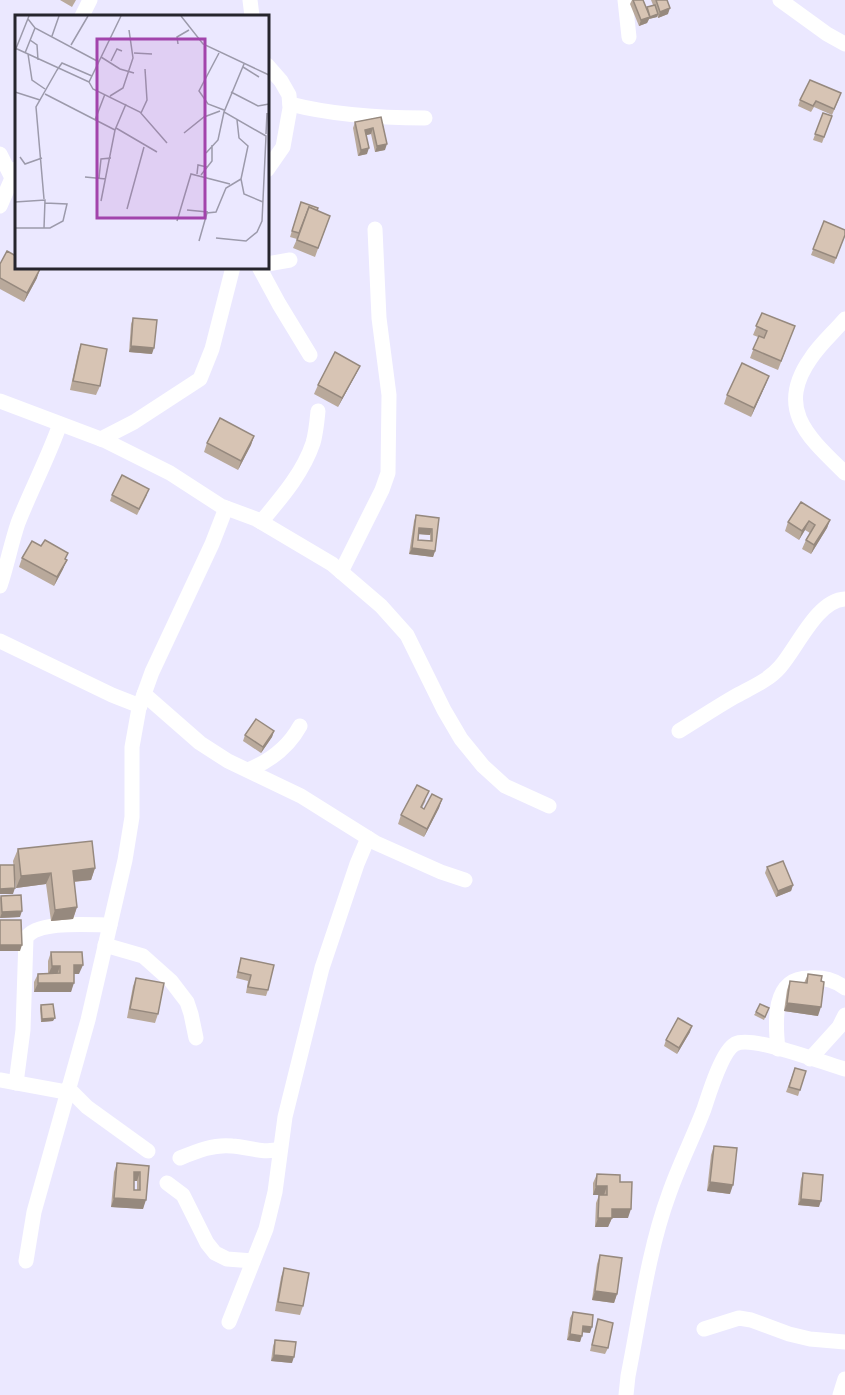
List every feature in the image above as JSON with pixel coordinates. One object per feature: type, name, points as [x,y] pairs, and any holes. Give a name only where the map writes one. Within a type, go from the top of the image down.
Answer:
[{"type":"street","points":[[82,15],[90,0]]},
{"type":"street","points":[[250,0],[252,15]]},
{"type":"street","points":[[625,0],[629,37]]},
{"type":"street","points":[[780,0],[827,34],[845,44]]},
{"type":"street","points":[[268,66],[281,81],[289,95],[290,104],[283,147],[268,169]]},
{"type":"street","points":[[290,104],[312,110],[365,116],[425,118]]},
{"type":"street","points":[[0,154],[14,173],[0,206]]},
{"type":"street","points":[[341,572],[382,490],[388,473],[389,394],[378,318],[375,229]]},
{"type":"street","points":[[268,264],[290,260]]},
{"type":"street","points":[[101,439],[134,422],[200,379],[212,349],[233,268]]},
{"type":"street","points":[[260,268],[310,355]]},
{"type":"street","points":[[845,319],[812,356],[795,390],[795,403],[802,426],[815,444],[845,472]]},
{"type":"street","points":[[0,401],[101,439],[170,473],[226,508],[261,522],[332,564],[381,606],[407,635],[444,710],[461,739],[483,766],[505,786],[549,806]]},
{"type":"street","points":[[261,522],[282,497],[302,467],[314,442],[318,411]]},
{"type":"street","points":[[0,586],[9,549],[19,522],[52,448],[60,424]]},
{"type":"street","points":[[26,1260],[34,1212],[88,1020],[125,860],[132,817],[132,747],[142,700],[226,508]]},
{"type":"street","points":[[679,731],[766,679],[779,668],[820,611],[832,602],[845,599]]},
{"type":"street","points":[[0,641],[112,695],[142,700],[228,761],[301,796],[368,838],[441,872],[465,880]]},
{"type":"street","points":[[248,770],[280,752],[300,726]]},
{"type":"street","points":[[229,1322],[266,1229],[275,1192],[285,1117],[321,968],[368,838]]},
{"type":"street","points":[[16,1083],[23,1030],[27,938],[30,933],[44,927],[110,925]]},
{"type":"street","points":[[105,945],[143,956],[171,981],[187,1002],[196,1038]]},
{"type":"street","points":[[778,1049],[776,1017],[783,990],[789,982],[801,978],[813,978],[838,983],[845,988]]},
{"type":"street","points":[[810,1059],[839,1027],[845,1015]]},
{"type":"street","points":[[626,1395],[659,1228],[669,1193],[730,1048],[737,1043],[754,1042],[845,1069]]},
{"type":"street","points":[[0,1080],[67,1090],[148,1151]]},
{"type":"street","points":[[180,1158],[216,1146],[264,1151],[280,1149]]},
{"type":"street","points":[[167,1183],[183,1195],[207,1243],[215,1253],[227,1259],[253,1261]]},
{"type":"street","points":[[704,1329],[739,1318],[810,1339],[845,1342]]},
{"type":"street","points":[[840,1395],[845,1379]]},
{"type":"building","points":[[633,0],[643,0],[650,17],[641,20]]},
{"type":"building","points":[[656,0],[667,0],[670,8],[660,12]]},
{"type":"building","points":[[655,5],[658,14],[650,17],[647,7]]},
{"type":"building","points":[[810,80],[841,93],[834,109],[816,101],[813,106],[800,100]]},
{"type":"building","points":[[823,113],[832,116],[824,137],[815,134]]},
{"type":"building","points":[[381,117],[387,144],[377,146],[373,128],[365,130],[369,148],[361,150],[355,122]]},
{"type":"building","points":[[301,202],[318,208],[317,211],[309,207],[299,233],[292,231]]},
{"type":"building","points":[[309,207],[330,216],[318,248],[297,240]]},
{"type":"building","points":[[824,221],[845,230],[836,258],[813,249]]},
{"type":"building","points":[[7,251],[15,255],[15,268],[40,269],[27,293],[0,278],[0,264]]},
{"type":"building","points":[[762,313],[795,326],[781,361],[753,349],[759,336],[764,338],[767,331],[756,326]]},
{"type":"building","points":[[133,318],[157,320],[154,348],[131,346]]},
{"type":"building","points":[[81,344],[107,349],[100,386],[73,381]]},
{"type":"building","points":[[335,352],[360,366],[342,398],[318,385]]},
{"type":"building","points":[[742,363],[769,376],[754,408],[727,395]]},
{"type":"building","points":[[220,418],[254,436],[241,461],[207,443]]},
{"type":"building","points":[[122,475],[149,489],[139,509],[112,495]]},
{"type":"building","points":[[801,502],[830,520],[814,545],[806,540],[815,525],[809,521],[802,531],[788,522]]},
{"type":"building","points":[[416,515],[439,518],[435,551],[412,548]],"holes":[[[419,528],[432,529],[432,541],[418,540]]]},
{"type":"building","points":[[45,540],[68,553],[65,559],[67,560],[57,577],[22,558],[32,541],[41,546]]},
{"type":"building","points":[[256,719],[274,731],[263,747],[245,735]]},
{"type":"building","points":[[417,785],[429,791],[421,807],[424,809],[432,794],[442,799],[427,829],[401,815]]},
{"type":"building","points":[[92,841],[95,868],[73,871],[77,907],[55,910],[51,873],[21,876],[18,849]]},
{"type":"building","points":[[783,861],[793,885],[778,891],[767,867]]},
{"type":"building","points":[[0,865],[14,865],[15,888],[0,889]]},
{"type":"building","points":[[21,895],[22,911],[2,912],[1,896]]},
{"type":"building","points":[[0,920],[21,920],[22,945],[0,945]]},
{"type":"building","points":[[51,952],[82,952],[83,965],[74,965],[74,983],[38,983],[38,974],[60,973],[60,966],[52,966]]},
{"type":"building","points":[[241,958],[274,965],[268,990],[248,987],[251,975],[238,972]]},
{"type":"building","points":[[808,974],[822,976],[821,981],[824,982],[821,1007],[787,1003],[790,981],[807,983]]},
{"type":"building","points":[[136,978],[164,983],[158,1014],[130,1009]]},
{"type":"building","points":[[53,1004],[55,1018],[42,1019],[41,1005]]},
{"type":"building","points":[[760,1004],[769,1008],[765,1017],[756,1012]]},
{"type":"building","points":[[678,1018],[692,1026],[679,1048],[666,1040]]},
{"type":"building","points":[[795,1068],[806,1071],[800,1090],[789,1087]]},
{"type":"building","points":[[714,1146],[737,1148],[733,1185],[710,1182]]},
{"type":"building","points":[[117,1163],[149,1166],[146,1200],[114,1198]],"holes":[[[134,1172],[140,1172],[140,1190],[134,1190]]]},
{"type":"building","points":[[803,1173],[823,1175],[821,1201],[801,1199]]},
{"type":"building","points":[[597,1174],[620,1175],[620,1182],[632,1182],[631,1209],[612,1209],[612,1218],[598,1218],[599,1195],[607,1195],[607,1186],[596,1186]]},
{"type":"building","points":[[600,1255],[622,1258],[617,1294],[595,1291]]},
{"type":"building","points":[[284,1268],[309,1273],[303,1306],[278,1302]]},
{"type":"building","points":[[573,1312],[593,1315],[592,1327],[583,1326],[582,1336],[570,1334]]},
{"type":"building","points":[[598,1319],[613,1323],[608,1348],[592,1345]]},
{"type":"building","points":[[275,1340],[296,1342],[294,1357],[274,1355]]}]
